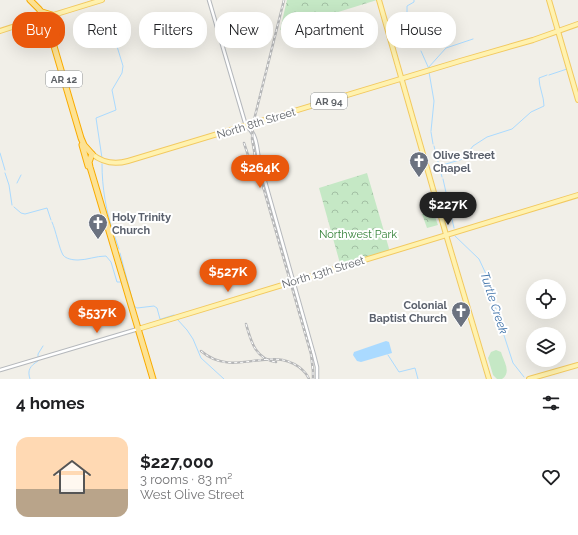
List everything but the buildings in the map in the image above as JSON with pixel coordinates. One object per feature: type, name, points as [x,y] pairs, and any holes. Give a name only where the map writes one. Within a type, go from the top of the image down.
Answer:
[{"type":"highway","points":[[30,0],[40,12]]},
{"type":"highway","name":"AR 12","points":[[54,48],[81,138],[84,145],[92,154]]},
{"type":"highway","name":"AR 12","points":[[81,138],[88,162]]},
{"type":"highway","points":[[92,154],[88,158],[88,162],[99,196]]},
{"type":"highway","points":[[92,154],[90,164],[153,379]]},
{"type":"main road","points":[[62,12],[102,0]]},
{"type":"main road","points":[[379,0],[489,379]]},
{"type":"main road","points":[[549,0],[578,100]]},
{"type":"main road","name":"North 8th Street","points":[[92,154],[109,163],[122,163],[536,39],[578,24]]},
{"type":"main road","points":[[0,31],[12,27]]},
{"type":"main road","points":[[564,28],[561,34],[564,49]]},
{"type":"main road","points":[[552,34],[558,34],[560,36]]},
{"type":"main road","points":[[99,196],[90,163],[95,159],[101,160]]},
{"type":"main road","name":"North 13th Street","points":[[138,329],[578,195]]},
{"type":"main road","points":[[529,379],[578,365]]},
{"type":"street","points":[[209,0],[246,126],[255,137],[259,160],[314,354],[317,367],[317,379]]},
{"type":"street","name":"North 13th Street","points":[[0,370],[138,329]]},
{"type":"green space","points":[[287,0],[377,0],[338,12],[284,12]]},
{"type":"green space","name":"Northwest Park","points":[[367,173],[390,252],[341,267],[319,188]]},
{"type":"green space","points":[[433,211],[438,225],[427,228],[422,214]]},
{"type":"green space","points":[[496,350],[501,352],[507,371],[505,377],[502,379],[497,379],[493,375],[488,358],[491,352]]},
{"type":"water","points":[[386,341],[389,342],[392,353],[361,362],[357,361],[353,355],[354,352]]},
{"type":"waterway","name":"Turtle Creek","points":[[407,12],[407,6],[414,2],[414,0]]},
{"type":"waterway","points":[[428,68],[446,48],[473,39]]},
{"type":"waterway","points":[[102,158],[96,118],[116,110],[112,90],[122,73],[123,66],[118,48]]},
{"type":"waterway","name":"Turtle Creek","points":[[421,51],[429,69]]},
{"type":"waterway","points":[[549,75],[567,69]]},
{"type":"waterway","name":"Turtle Creek","points":[[429,72],[434,101],[431,131]]},
{"type":"waterway","points":[[439,166],[463,159],[473,146],[487,137],[512,129],[531,112],[544,106],[539,78],[547,75]]},
{"type":"waterway","name":"Turtle Creek","points":[[431,132],[433,144]]},
{"type":"waterway","name":"Turtle Creek","points":[[434,146],[442,177]]},
{"type":"waterway","points":[[0,153],[5,170]]},
{"type":"waterway","points":[[102,164],[105,200],[114,235]]},
{"type":"waterway","points":[[5,173],[9,185],[12,205]]},
{"type":"waterway","points":[[17,183],[21,175]]},
{"type":"waterway","name":"Turtle Creek","points":[[443,179],[454,228]]},
{"type":"waterway","points":[[14,207],[21,213],[25,214],[47,208],[51,220]]},
{"type":"waterway","points":[[52,222],[64,256],[70,259],[78,260],[106,256],[111,262],[117,282],[121,282]]},
{"type":"waterway","name":"Turtle Creek","points":[[455,236],[479,259],[486,274],[513,363],[524,377]]},
{"type":"waterway","points":[[115,237],[119,249]]},
{"type":"waterway","points":[[120,253],[134,306],[137,308],[154,306],[157,308],[160,319],[174,315]]},
{"type":"waterway","points":[[177,319],[193,339],[201,358],[224,379]]},
{"type":"waterway","points":[[38,357],[38,354],[43,346]]},
{"type":"waterway","points":[[388,355],[399,372],[415,368],[418,379]]},
{"type":"waterway","points":[[30,379],[30,368],[38,361]]},
{"type":"railway","points":[[284,0],[253,124],[252,139],[256,162],[311,354],[313,379]]},
{"type":"railway","points":[[244,143],[250,161],[254,167]]},
{"type":"railway","points":[[246,324],[255,348],[263,357],[276,362]]},
{"type":"railway","points":[[201,351],[213,359],[226,362],[238,363],[275,359],[287,361],[301,368],[309,379]]},
{"type":"place","name":"Olive Street Chapel","points":[[419,178]]},
{"type":"place","name":"Holy Trinity Church","points":[[98,240]]},
{"type":"place","name":"Colonial Baptist Church","points":[[461,328]]}]
